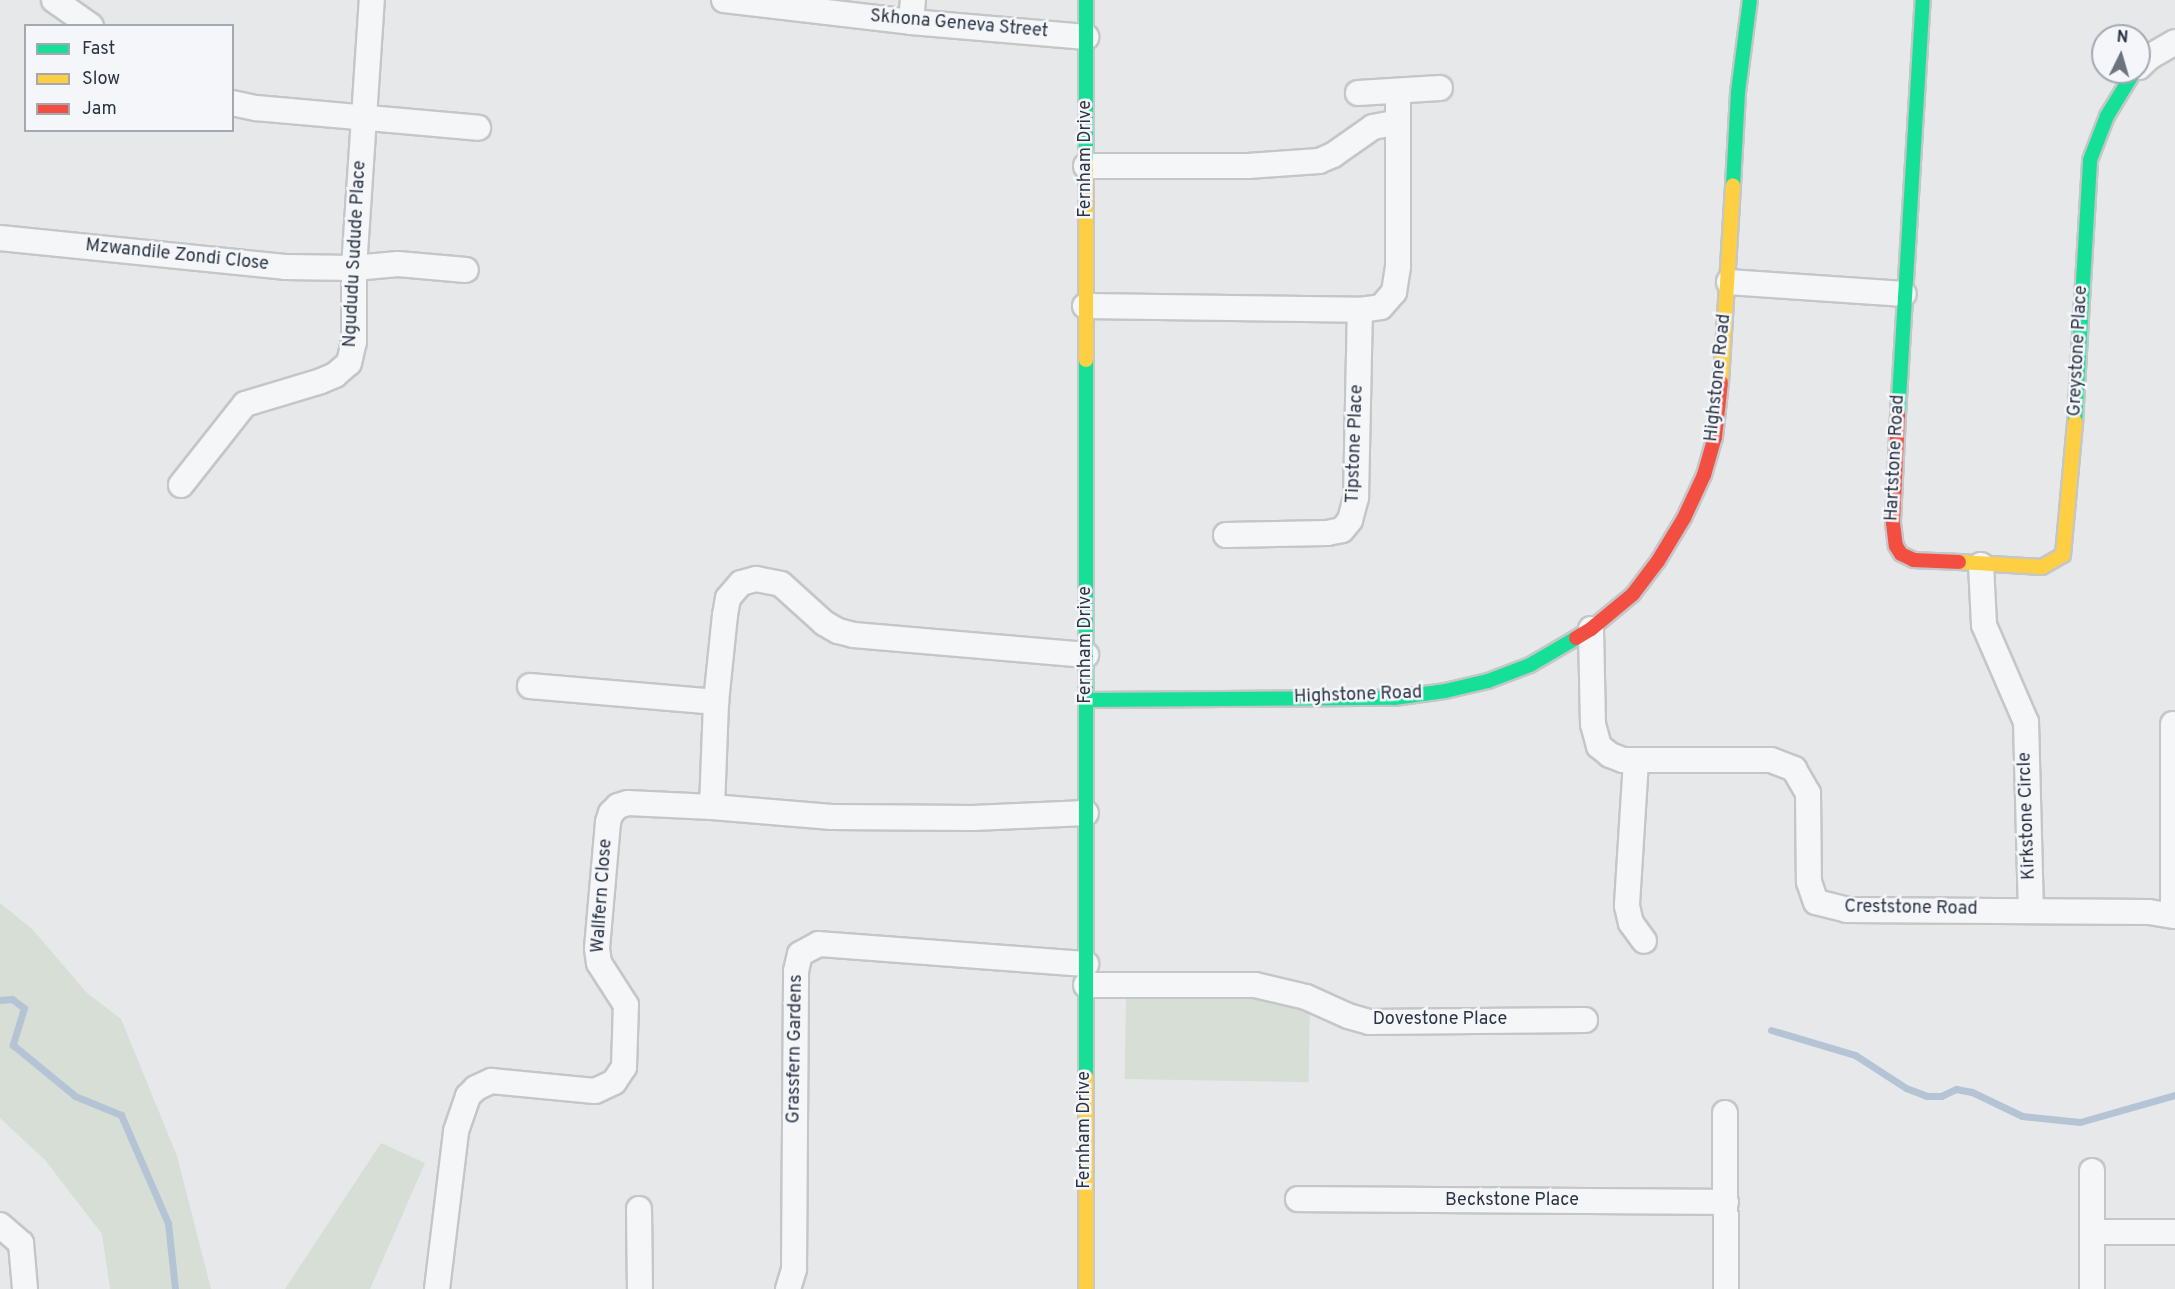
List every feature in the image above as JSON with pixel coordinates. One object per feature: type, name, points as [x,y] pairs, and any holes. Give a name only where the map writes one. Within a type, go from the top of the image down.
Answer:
[{"type":"street","points":[[54,0],[88,24]]},
{"type":"street","name":"Ngududu Sudude Place","points":[[181,485],[250,400],[321,381],[335,375],[349,363],[354,342],[354,268],[372,0]]},
{"type":"street","name":"Skhona Geneva Street","points":[[724,0],[912,11],[1086,37]]},
{"type":"street","name":"Fernham Drive","points":[[1086,0],[1086,1289]]},
{"type":"street","name":"Highstone Road","points":[[1086,700],[1394,698],[1445,691],[1488,681],[1530,665],[1591,629],[1633,594],[1658,561],[1684,518],[1704,475],[1715,437],[1729,282],[1738,92],[1744,32],[1750,0]]},
{"type":"street","name":"Hartstone Road","points":[[1923,0],[1904,294],[1893,523],[1896,546],[1901,554],[1914,560],[1981,566]]},
{"type":"street","points":[[2151,56],[2175,42]]},
{"type":"street","name":"Greystone Place","points":[[1981,566],[2042,567],[2051,564],[2063,555],[2070,498],[2090,160],[2107,116],[2127,84]]},
{"type":"street","points":[[1358,93],[1440,88]]},
{"type":"street","points":[[1085,306],[1360,310],[1381,307],[1394,292],[1396,278],[1398,91]]},
{"type":"street","points":[[234,103],[478,129]]},
{"type":"street","points":[[1086,166],[1248,166],[1318,161],[1333,155],[1373,127],[1398,122]]},
{"type":"street","name":"Mzwandile Zondi Close","points":[[0,238],[285,267],[354,268],[398,264],[466,270]]},
{"type":"street","points":[[1729,282],[1904,294]]},
{"type":"street","name":"Tipstone Place","points":[[1226,535],[1327,533],[1342,530],[1350,520],[1354,511],[1357,486],[1360,310]]},
{"type":"street","name":"Kirkstone Circle","points":[[1981,566],[1984,625],[2026,722],[2031,910]]},
{"type":"street","points":[[712,807],[717,702],[728,598],[741,583],[756,579],[781,584],[824,623],[838,631],[854,635],[1086,655]]},
{"type":"street","name":"Creststone Road","points":[[1591,629],[1595,738],[1599,746],[1610,755],[1636,761],[1771,760],[1794,769],[1808,793],[1810,889],[1816,902],[1847,910],[2031,910],[2174,916]]},
{"type":"street","points":[[530,687],[717,702]]},
{"type":"street","points":[[2173,724],[2174,916]]},
{"type":"street","points":[[1636,761],[1627,906],[1631,923],[1644,940]]},
{"type":"street","name":"Wallfern Close","points":[[437,1289],[456,1131],[468,1096],[476,1088],[491,1081],[596,1091],[614,1082],[624,1067],[626,1005],[603,971],[597,948],[606,839],[611,813],[628,803],[832,817],[973,818],[1086,813]]},
{"type":"street","name":"Grassfern Gardens","points":[[788,1289],[794,1269],[796,971],[800,954],[819,944],[1086,975]]},
{"type":"street","name":"Dovestone Place","points":[[1086,975],[1255,985],[1306,997],[1348,1016],[1369,1022],[1585,1020]]},
{"type":"street","points":[[1725,1113],[1726,1289]]},
{"type":"street","points":[[2092,1171],[2092,1289]]},
{"type":"street","name":"Beckstone Place","points":[[1298,1199],[1726,1202]]},
{"type":"street","points":[[639,1209],[640,1289]]},
{"type":"street","points":[[0,1225],[21,1243],[25,1289]]},
{"type":"street","points":[[2093,1232],[2175,1232]]},
{"type":"shaded area","points":[[0,903],[33,930],[87,993],[121,1019],[177,1156],[211,1289],[110,1289],[102,1234],[45,1160],[0,1118]]},
{"type":"shaded area","points":[[1126,997],[1310,1000],[1309,1082],[1125,1079]]},
{"type":"shaded area","points":[[381,1143],[425,1163],[370,1289],[285,1289]]},
{"type":"waterway","points":[[0,1000],[12,999],[24,1008],[13,1045],[75,1096],[121,1115],[168,1223],[175,1289]]},
{"type":"waterway","points":[[1771,1030],[1855,1055],[1906,1088],[1927,1096],[1941,1096],[1956,1089],[1972,1092],[2022,1116],[2080,1122],[2175,1095]]},
{"type":"traffic: fast","points":[[1086,0],[1086,162]]},
{"type":"traffic: fast","points":[[1733,185],[1738,92],[1750,0]]},
{"type":"traffic: fast","points":[[1898,415],[1923,0]]},
{"type":"traffic: fast","points":[[2075,422],[2090,160],[2107,116],[2127,84]]},
{"type":"traffic: fast","points":[[1086,360],[1086,1077]]},
{"type":"traffic: fast","points":[[1086,700],[1394,698],[1445,691],[1488,681],[1530,665],[1576,638]]},
{"type":"traffic: slow","points":[[1086,162],[1086,360]]},
{"type":"traffic: slow","points":[[1721,382],[1733,185]]},
{"type":"traffic: slow","points":[[1959,562],[2042,567],[2063,555],[2075,422]]},
{"type":"traffic: slow","points":[[1086,1077],[1086,1289]]},
{"type":"traffic: jam","points":[[1576,638],[1591,629],[1633,594],[1658,561],[1684,518],[1704,475],[1715,437],[1721,382]]},
{"type":"traffic: jam","points":[[1898,415],[1893,523],[1896,546],[1901,554],[1914,560],[1959,562]]}]
